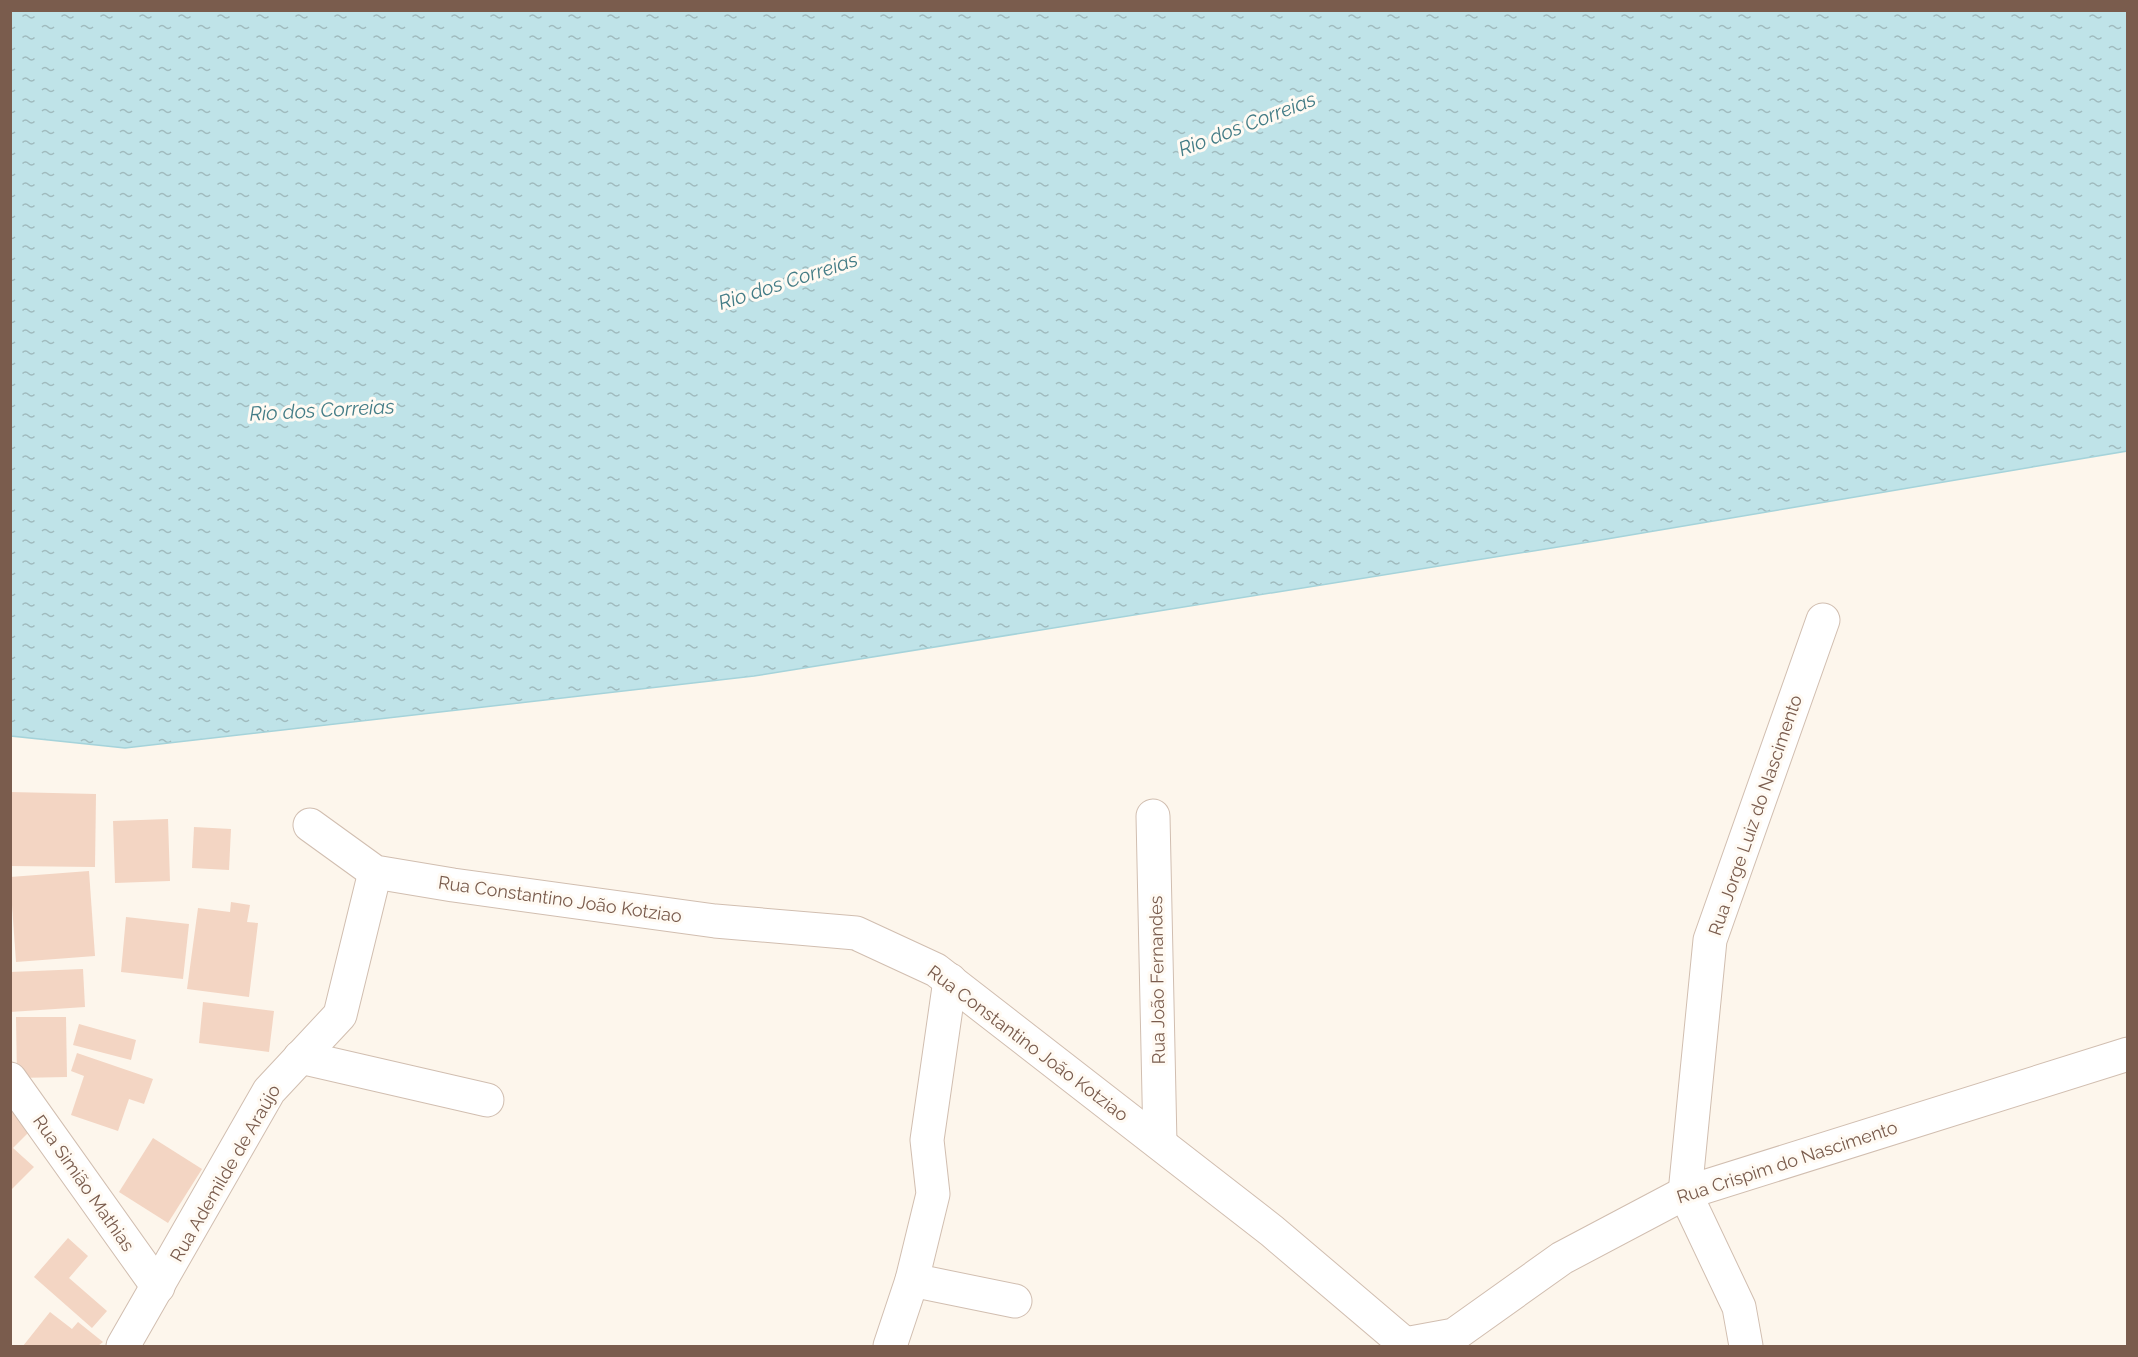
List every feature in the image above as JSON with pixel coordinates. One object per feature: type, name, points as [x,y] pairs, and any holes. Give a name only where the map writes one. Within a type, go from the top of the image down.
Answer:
[{"type":"street","name":"Rua Jorge Luiz do Nascimento","points":[[1684,1193],[1710,940],[1823,620]]},
{"type":"street","name":"Rua João Fernandes","points":[[1153,816],[1170,920],[1160,1143]]},
{"type":"street","name":"Rua Constantino João Kotziao","points":[[310,825],[375,872],[715,921],[856,933],[936,970],[1272,1231],[1405,1345]]},
{"type":"street","name":"Rua Ademilde de Araújo","points":[[123,1347],[269,1091],[340,1015],[375,872]]},
{"type":"street","points":[[890,1347],[912,1280],[933,1194],[927,1140],[950,980]]},
{"type":"street","name":"Rua Crispim do Nascimento","points":[[1405,1345],[1462,1341],[1562,1258],[1684,1193],[2127,1054]]},
{"type":"street","points":[[300,1057],[487,1100]]},
{"type":"street","name":"Rua Simião Mathias","points":[[10,1079],[158,1287]]},
{"type":"street","points":[[1684,1193],[1739,1307],[1746,1347]]},
{"type":"street","points":[[912,1280],[1015,1301]]},
{"type":"water","name":"Rio dos Correias","points":[[11,10],[2127,11],[2127,451],[1595,541],[754,676],[125,748],[11,736]]},
{"type":"building","points":[[10,792],[96,794],[95,867],[10,866]]},
{"type":"building","points":[[168,819],[170,881],[115,883],[113,821]]},
{"type":"building","points":[[194,827],[231,829],[229,870],[192,868]]},
{"type":"building","points":[[89,871],[95,956],[16,962],[10,877]]},
{"type":"building","points":[[231,902],[250,905],[247,922],[258,923],[249,997],[187,989],[198,908],[230,912]]},
{"type":"building","points":[[126,917],[189,924],[183,979],[121,972]]},
{"type":"building","points":[[83,969],[85,1007],[10,1012],[10,972]]},
{"type":"building","points":[[203,1002],[274,1011],[269,1052],[199,1043]]},
{"type":"building","points":[[16,1017],[66,1017],[67,1077],[17,1078]]},
{"type":"building","points":[[79,1024],[136,1040],[131,1060],[73,1045]]},
{"type":"building","points":[[77,1053],[153,1079],[144,1104],[129,1099],[118,1131],[71,1115],[84,1076],[71,1071]]},
{"type":"building","points":[[10,1103],[32,1129],[13,1148],[34,1167],[10,1191]]},
{"type":"building","points":[[153,1138],[202,1169],[168,1223],[119,1192]]},
{"type":"building","points":[[68,1238],[88,1256],[69,1278],[107,1311],[92,1328],[34,1277]]},
{"type":"building","points":[[50,1312],[72,1329],[78,1322],[103,1342],[98,1346],[23,1346]]}]
